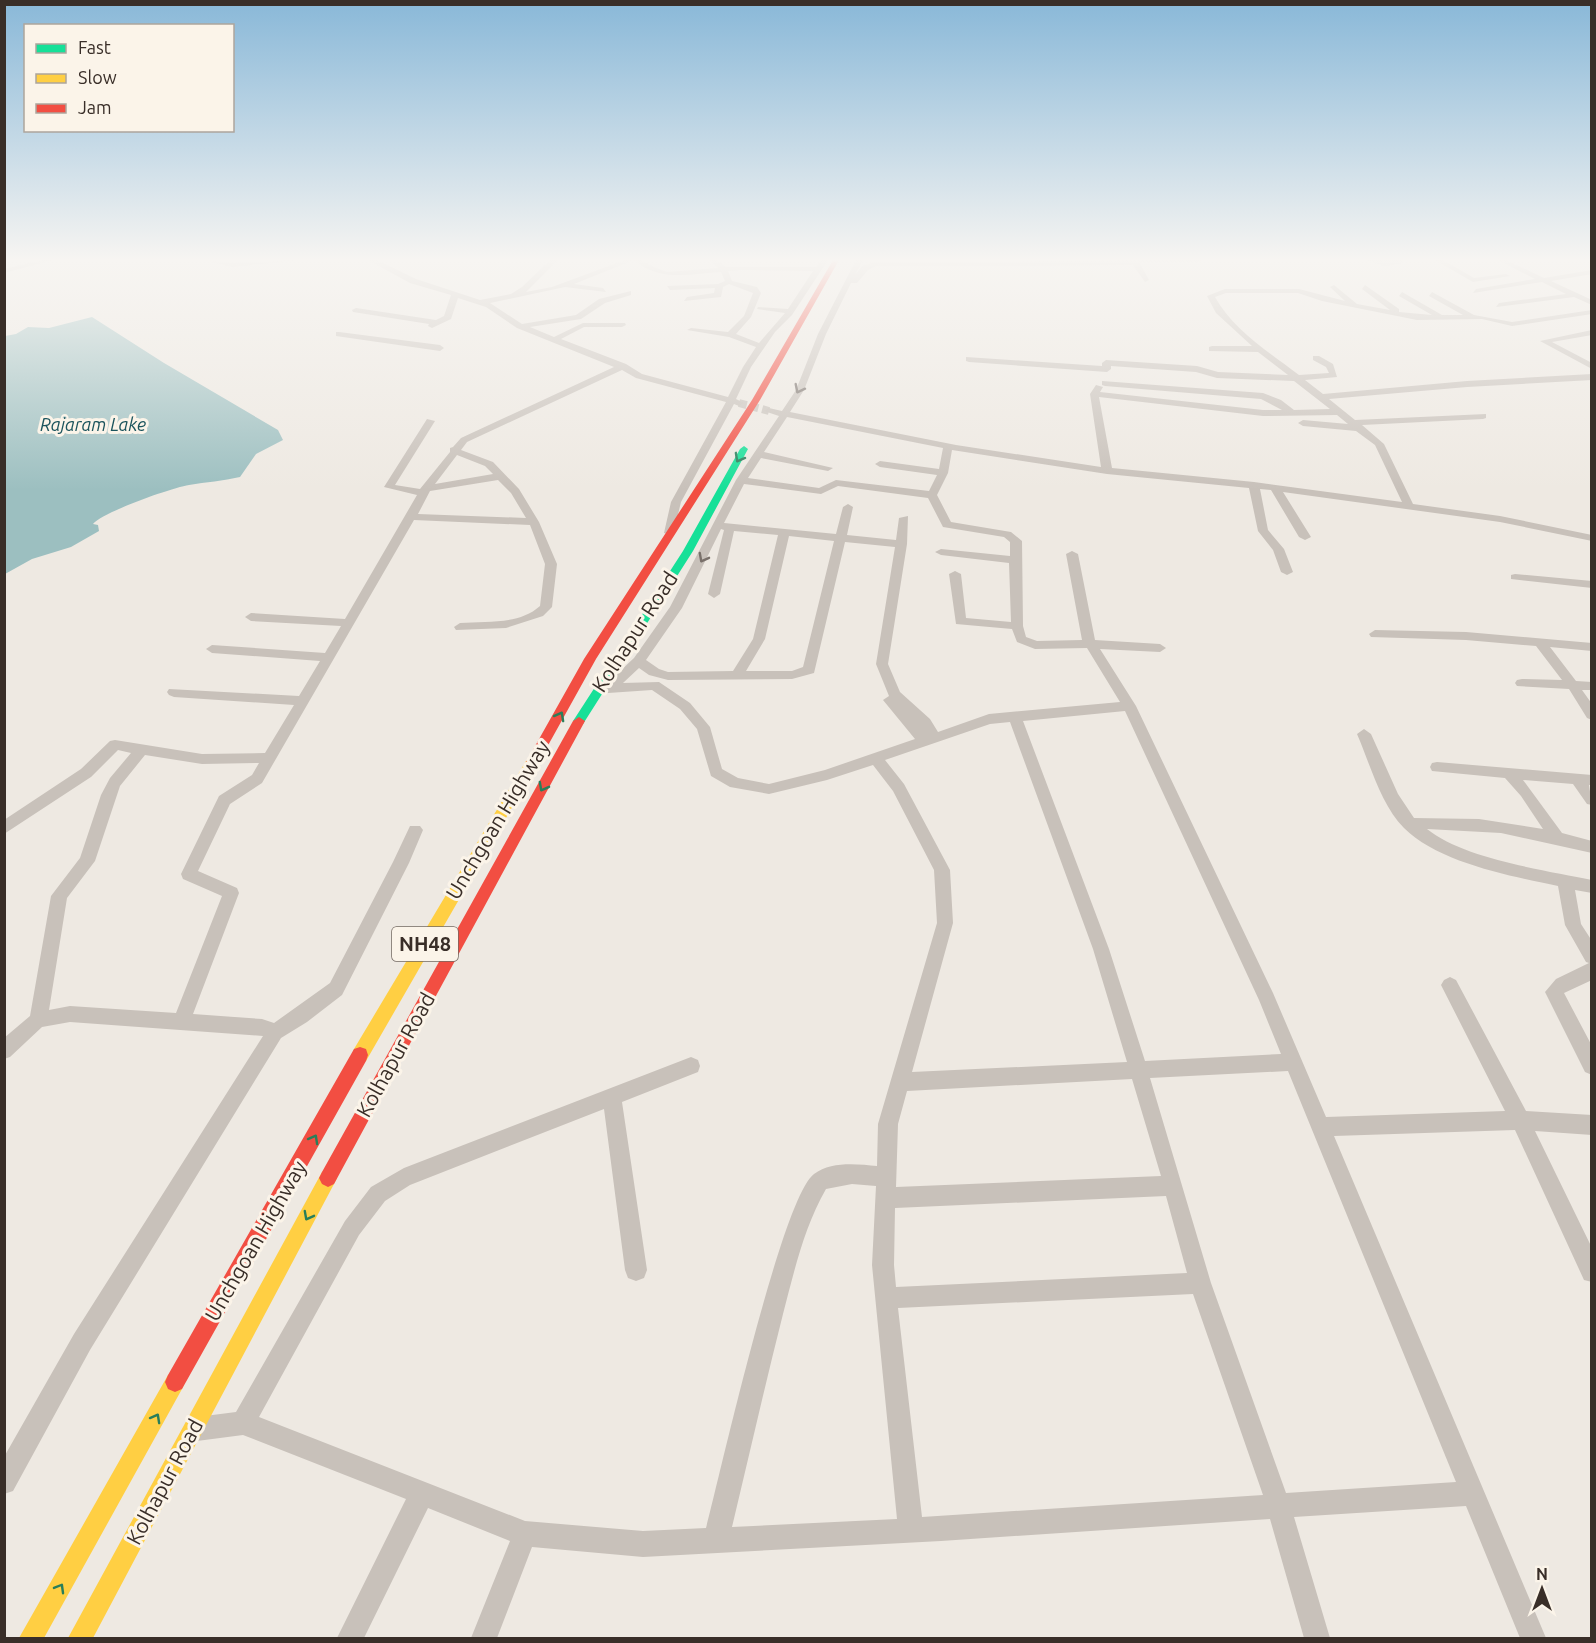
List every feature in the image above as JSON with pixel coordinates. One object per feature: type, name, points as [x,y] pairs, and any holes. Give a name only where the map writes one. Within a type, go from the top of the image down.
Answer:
[{"type":"highway","name":"Unchgoan Highway","points":[[31,1638],[371,1035],[553,727],[590,659],[756,400],[793,337]]},
{"type":"highway","name":"Kolhapur Road","points":[[80,1638],[194,1430],[213,1387],[584,711],[688,551],[806,337]]},
{"type":"street","points":[[362,337],[440,348]]},
{"type":"street","points":[[545,337],[623,366],[639,376],[735,401]]},
{"type":"street","points":[[553,340],[560,337]]},
{"type":"street","points":[[735,337],[760,346]]},
{"type":"street","points":[[669,536],[676,501],[735,401],[747,366],[768,337]]},
{"type":"street","points":[[714,594],[725,526],[741,480],[800,390],[821,337]]},
{"type":"street","points":[[1247,337],[1379,444],[1409,506]]},
{"type":"street","points":[[1567,337],[1544,341],[1592,367]]},
{"type":"street","points":[[1212,349],[1260,349]]},
{"type":"street","points":[[1094,394],[1108,381],[1106,363],[1197,369],[1217,375],[1297,378],[1334,375],[1330,366],[1316,358]]},
{"type":"street","points":[[969,359],[1107,369]]},
{"type":"street","points":[[1215,365],[1283,367]]},
{"type":"street","points":[[182,1020],[231,893],[189,874],[224,800],[257,779],[424,491],[453,450],[464,440],[498,422],[623,366]]},
{"type":"street","points":[[1234,366],[1240,376]]},
{"type":"street","points":[[1323,398],[1467,384],[1592,377]]},
{"type":"street","points":[[1104,383],[1272,399],[1292,413]]},
{"type":"street","points":[[1094,394],[1292,413],[1342,412]]},
{"type":"street","points":[[1094,394],[1107,471]]},
{"type":"street","points":[[770,411],[948,446],[1107,471],[1254,485],[1409,506],[1500,519],[1592,538]]},
{"type":"street","points":[[1303,423],[1358,425],[1483,416]]},
{"type":"street","points":[[430,421],[389,487],[424,491],[501,476]]},
{"type":"street","points":[[932,495],[943,473],[948,446]]},
{"type":"street","points":[[453,450],[489,464],[515,491],[534,522],[551,564],[546,607],[536,616],[517,621],[460,627]]},
{"type":"street","points":[[757,454],[828,468]]},
{"type":"street","points":[[880,464],[943,473]]},
{"type":"street","points":[[741,480],[821,491],[836,483],[932,495]]},
{"type":"street","points":[[1254,485],[1263,531],[1278,549],[1287,572]]},
{"type":"street","points":[[1275,488],[1305,537]]},
{"type":"street","points":[[932,495],[947,525],[1012,537],[1016,541],[1017,627],[1020,639],[1028,643],[1160,648]]},
{"type":"street","points":[[635,665],[668,676],[792,675],[809,670],[848,507]]},
{"type":"street","points":[[411,517],[534,522]]},
{"type":"street","points":[[904,518],[882,656],[889,686],[889,699],[929,738]]},
{"type":"street","points":[[584,711],[635,665],[676,608],[725,526]]},
{"type":"street","points":[[725,526],[901,544]]},
{"type":"street","points":[[736,676],[759,639],[784,533]]},
{"type":"street","points":[[941,552],[1015,560]]},
{"type":"street","points":[[1072,554],[1083,626],[1090,644],[1101,657],[1129,705],[1293,1062],[1533,1638]]},
{"type":"street","points":[[955,574],[960,621],[1017,627]]},
{"type":"street","points":[[1515,577],[1592,585]]},
{"type":"street","points":[[251,616],[349,623]]},
{"type":"street","points":[[1375,634],[1466,636],[1592,646]]},
{"type":"street","points":[[1540,643],[1592,715]]},
{"type":"street","points":[[212,649],[328,657]]},
{"type":"street","points":[[635,665],[654,685],[685,706],[703,727],[716,772],[735,783],[770,789],[827,775],[989,718],[1129,705]]},
{"type":"street","points":[[1522,683],[1592,686]]},
{"type":"street","points":[[610,688],[654,685]]},
{"type":"street","points":[[174,692],[302,701]]},
{"type":"street","points":[[1015,716],[1101,950],[1174,1186],[1200,1283],[1278,1504],[1317,1638]]},
{"type":"street","points":[[1364,734],[1409,824],[1434,843],[1468,856],[1592,887]]},
{"type":"street","points":[[4,828],[86,773],[115,745],[202,759],[269,758]]},
{"type":"street","points":[[38,1020],[59,896],[87,861],[108,795],[115,782],[142,749]]},
{"type":"street","points":[[875,757],[898,788],[942,870],[945,923],[888,1124],[883,1264],[911,1530]]},
{"type":"street","points":[[1437,767],[1584,780],[1592,800]]},
{"type":"street","points":[[1509,772],[1526,792],[1557,838]]},
{"type":"street","points":[[1409,824],[1444,821],[1493,824],[1592,847]]},
{"type":"street","points":[[4,1482],[82,1342],[275,1032],[301,1016],[336,989],[401,863],[415,830]]},
{"type":"street","points":[[1565,880],[1573,925],[1592,957]]},
{"type":"street","points":[[1592,970],[1584,978],[1559,984],[1554,992],[1592,1066]]},
{"type":"street","points":[[1449,985],[1520,1120],[1592,1272]]},
{"type":"street","points":[[4,1051],[22,1032],[38,1020],[70,1014],[262,1027],[275,1032]]},
{"type":"street","points":[[900,1082],[1293,1062]]},
{"type":"street","points":[[243,1423],[352,1228],[378,1194],[404,1178],[691,1066]]},
{"type":"street","points":[[612,1098],[636,1270]]},
{"type":"street","points":[[1321,1127],[1520,1120],[1592,1125]]},
{"type":"street","points":[[716,1540],[776,1302],[807,1200],[819,1182],[832,1176],[886,1176]]},
{"type":"street","points":[[885,1198],[1174,1186]]},
{"type":"street","points":[[886,1298],[1200,1283]]},
{"type":"street","points":[[194,1430],[243,1423],[525,1534],[643,1544],[911,1530],[1471,1493]]},
{"type":"street","points":[[350,1638],[422,1493]]},
{"type":"street","points":[[484,1638],[525,1534]]},
{"type":"water","name":"Rajaram Lake","points":[[5,337],[123,337],[278,430],[283,440],[256,454],[240,477],[180,487],[123,507],[99,519],[93,524],[98,525],[99,531],[71,547],[32,559],[5,574]]},
{"type":"tunnel","points":[[739,403],[769,411]]},
{"type":"traffic: fast","points":[[579,721],[688,551],[744,449]]},
{"type":"traffic: slow","points":[[360,1055],[531,764]]},
{"type":"traffic: slow","points":[[80,1638],[328,1178]]},
{"type":"traffic: slow","points":[[31,1638],[175,1382]]},
{"type":"traffic: jam","points":[[531,764],[590,659],[756,400],[792,337]]},
{"type":"traffic: jam","points":[[328,1178],[579,721]]},
{"type":"traffic: jam","points":[[175,1382],[360,1055]]}]
